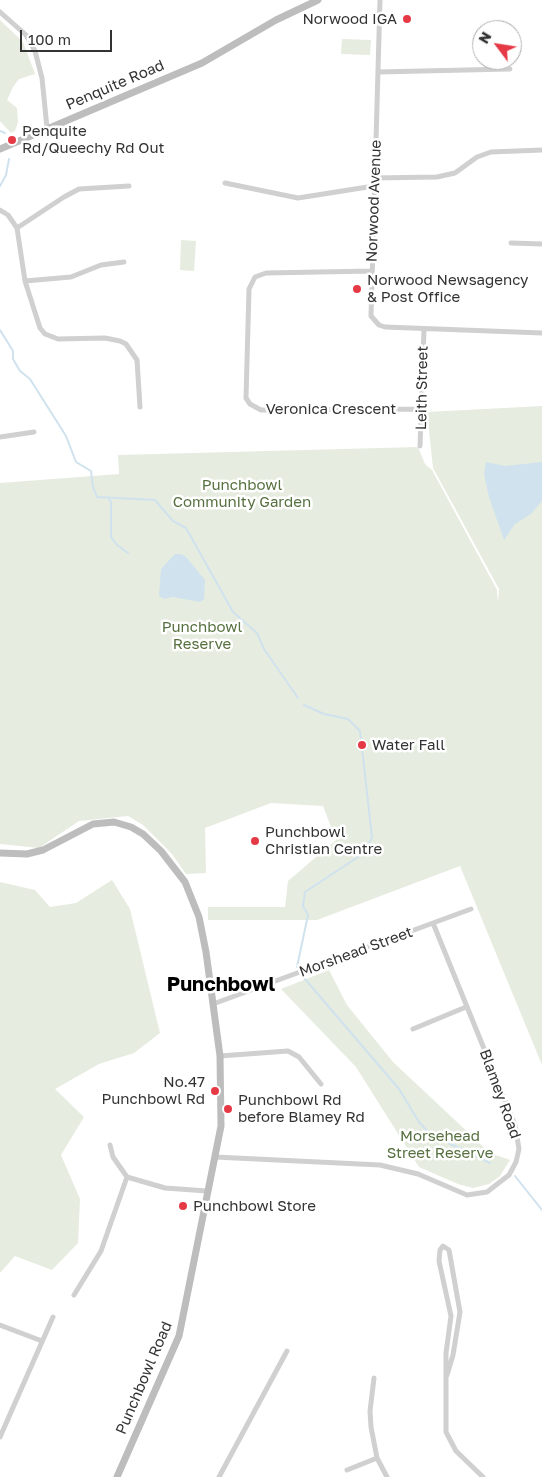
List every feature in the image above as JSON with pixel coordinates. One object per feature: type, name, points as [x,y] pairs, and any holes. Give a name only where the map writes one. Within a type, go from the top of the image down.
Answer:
[{"type":"street","name":"Penquite Road","points":[[0,149],[202,63],[276,20],[318,0]]},
{"type":"street","name":"Norwood Avenue","points":[[380,0],[370,309],[374,321],[385,327],[542,333]]},
{"type":"street","points":[[0,12],[26,36],[35,51],[42,78],[47,128]]},
{"type":"street","points":[[378,72],[472,70]]},
{"type":"street","points":[[374,178],[437,177],[455,173],[477,157],[491,152],[542,150]]},
{"type":"street","points":[[225,183],[298,198],[374,186]]},
{"type":"street","points":[[17,228],[64,196],[79,189],[129,186]]},
{"type":"street","points":[[0,210],[8,215],[17,228],[25,282],[36,319],[45,334],[58,339],[113,339],[120,341],[131,349],[137,360],[140,407]]},
{"type":"street","points":[[511,243],[542,244]]},
{"type":"street","points":[[25,282],[71,277],[97,266],[124,262]]},
{"type":"street","name":"Veronica Crescent","points":[[372,270],[266,273],[255,277],[249,289],[246,398],[250,404],[261,410],[421,409]]},
{"type":"street","name":"Leith Street","points":[[420,446],[424,329]]},
{"type":"street","points":[[0,437],[34,432]]},
{"type":"street","name":"Punchbowl Road","points":[[0,853],[27,854],[44,850],[86,826],[101,822],[125,824],[143,834],[175,867],[190,895],[201,929],[214,1004],[220,1056],[222,1111],[215,1157],[179,1336],[117,1477]]},
{"type":"street","name":"Morshead Street","points":[[214,1004],[471,909]]},
{"type":"street","name":"Blamey Road","points":[[215,1157],[380,1165],[418,1174],[467,1195],[487,1192],[509,1175],[516,1162],[518,1138],[433,923]]},
{"type":"street","points":[[414,1029],[466,1007]]},
{"type":"street","points":[[220,1056],[288,1051],[299,1057],[321,1084]]},
{"type":"street","points":[[110,1145],[113,1157],[127,1176],[165,1188],[207,1191]]},
{"type":"street","points":[[74,1295],[101,1252],[127,1176]]},
{"type":"street","points":[[447,1375],[453,1355],[460,1312],[449,1250],[443,1246],[440,1250],[439,1261],[450,1316],[446,1353],[445,1421],[448,1439],[456,1451],[483,1477]]},
{"type":"street","points":[[0,1437],[52,1317]]},
{"type":"street","points":[[0,1325],[42,1341]]},
{"type":"street","points":[[219,1477],[287,1351]]},
{"type":"street","points":[[374,1378],[370,1411],[377,1458],[387,1477]]},
{"type":"street","points":[[347,1470],[377,1458]]},
{"type":"green space","points":[[0,20],[23,42],[35,74],[19,79],[7,100],[17,108],[18,122],[15,131],[11,133],[0,121]]},
{"type":"green space","points":[[342,39],[371,40],[370,55],[341,54]]},
{"type":"green space","points":[[181,240],[196,241],[194,271],[180,270]]},
{"type":"green space","name":"Punchbowl Reserve","points":[[542,406],[542,1065],[460,866],[317,920],[208,920],[208,907],[285,907],[288,881],[336,840],[323,806],[271,803],[205,828],[206,873],[186,874],[172,854],[143,825],[128,816],[79,821],[39,848],[0,844],[0,483],[119,474],[118,455],[418,447],[425,464],[432,470],[497,590],[498,603],[499,589],[433,468],[427,412]]},
{"type":"green space","points":[[112,880],[130,909],[160,1033],[134,1053],[99,1064],[55,1089],[84,1117],[61,1155],[80,1199],[78,1243],[52,1270],[15,1256],[0,1273],[0,882],[35,890],[50,907],[76,903]]},
{"type":"green space","name":"Morsehead Street Reserve","points":[[329,970],[347,1005],[393,1062],[490,1153],[510,1160],[500,1176],[489,1184],[473,1188],[458,1184],[419,1167],[356,1067],[281,989]]},
{"type":"water","points":[[486,462],[505,466],[542,462],[542,501],[531,514],[515,524],[504,540],[489,497],[484,474]]},
{"type":"water","points":[[175,554],[181,554],[186,557],[205,580],[204,599],[200,602],[173,597],[164,599],[159,596],[161,569]]},
{"type":"waterway","points":[[0,131],[5,133]]},
{"type":"waterway","points":[[0,186],[6,175],[9,159]]},
{"type":"waterway","points":[[0,330],[13,351],[13,359],[20,371],[30,379],[66,436],[76,462],[91,471],[93,487],[97,497],[155,500],[173,521],[186,528],[233,612],[257,633],[264,649],[298,698]]},
{"type":"waterway","points":[[108,498],[111,502],[111,537],[117,545],[128,553]]},
{"type":"waterway","points":[[297,967],[308,915],[303,906],[305,892],[358,857],[367,848],[372,837],[360,731],[348,719],[324,714],[304,705]]},
{"type":"waterway","points":[[305,979],[399,1089],[419,1122],[430,1134],[490,1163]]},
{"type":"waterway","points":[[515,1176],[542,1210]]},
{"type":"place","name":"Norwood IGA","points":[[407,19]]},
{"type":"place","name":"Penquite Rd/Queechy Rd Out","points":[[12,140]]},
{"type":"place","name":"Norwood Newsagency & Post Office","points":[[357,289]]},
{"type":"place","name":"Water Fall","points":[[362,745]]},
{"type":"place","name":"Punchbowl Christian Centre","points":[[255,841]]},
{"type":"place","name":"No.47 Punchbowl Rd","points":[[215,1091]]},
{"type":"place","name":"Punchbowl Rd before Blamey Rd","points":[[228,1109]]},
{"type":"place","name":"Punchbowl Store","points":[[183,1206]]},
{"type":"district","name":"Punchbowl","points":[[221,985]]},
{"type":"park label","name":"Punchbowl Community Garden","points":[[242,494]]}]
